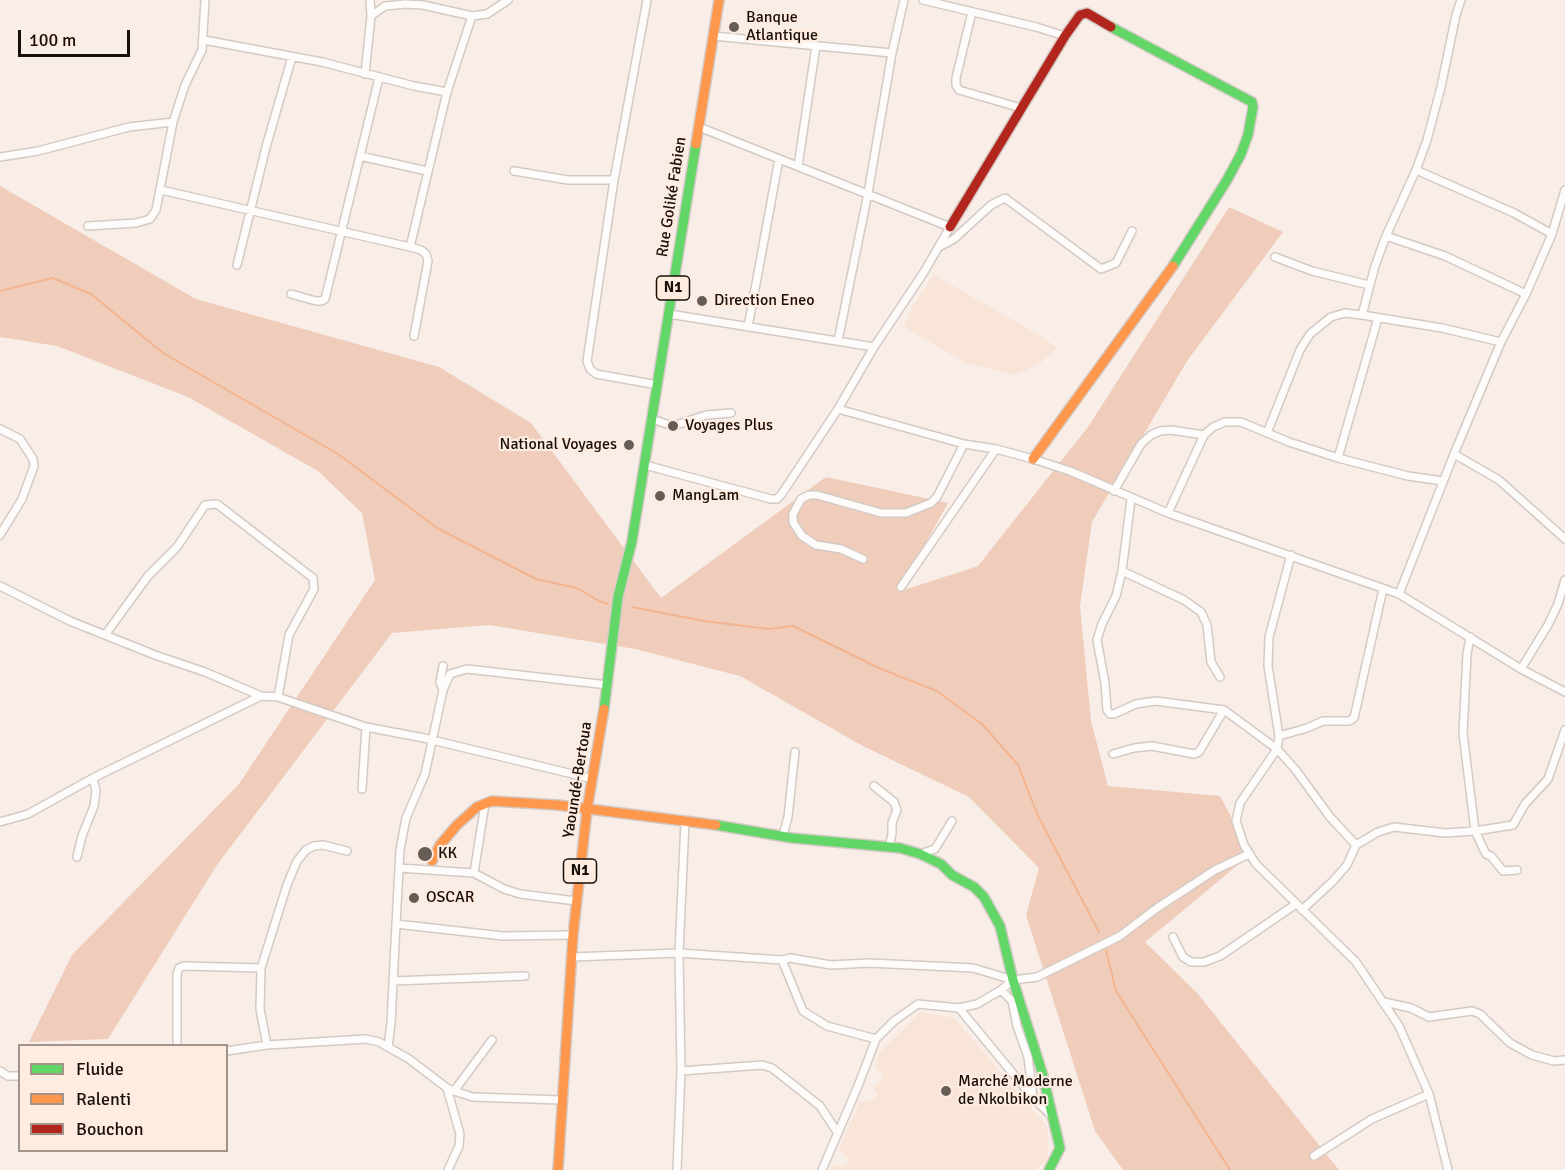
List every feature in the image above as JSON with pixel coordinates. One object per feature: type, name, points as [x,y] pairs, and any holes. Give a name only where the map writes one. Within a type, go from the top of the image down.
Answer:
[{"type":"main road","name":"Rue Goliké Fabien","points":[[624,575],[645,465],[719,0]]},
{"type":"main road","points":[[950,227],[1065,36],[1080,15],[1087,13],[1252,102],[1248,135],[1241,154],[1190,239],[1111,354],[1033,459]]},
{"type":"main road","name":"Yaoundé-Bertoua","points":[[558,1170],[576,901],[587,810],[608,684],[618,597],[624,575]]},
{"type":"main road","points":[[432,861],[440,845],[457,825],[477,807],[492,801],[557,805],[792,838],[889,847],[920,854],[941,864],[952,875],[974,887],[984,897],[1000,926],[1013,980],[1042,1072],[1060,1148],[1050,1170]]},
{"type":"street","points":[[88,226],[136,223],[150,219],[156,210],[173,122],[185,85],[202,51],[205,0]]},
{"type":"street","points":[[365,74],[371,0],[385,6],[423,4],[472,16],[495,11],[508,0]]},
{"type":"street","points":[[647,0],[614,180],[587,361],[590,369],[596,374],[658,384]]},
{"type":"street","points":[[838,341],[904,0]]},
{"type":"street","points":[[923,0],[1065,36]]},
{"type":"street","points":[[1362,315],[1369,285],[1386,236],[1416,170],[1442,87],[1455,15],[1461,0]]},
{"type":"street","points":[[371,16],[385,6]]},
{"type":"street","points":[[972,12],[956,85],[959,90],[1021,108]]},
{"type":"street","points":[[410,248],[447,92],[472,16]]},
{"type":"street","points":[[713,36],[892,53]]},
{"type":"street","points":[[204,40],[322,62],[379,78],[447,92]]},
{"type":"street","points":[[798,166],[816,46]]},
{"type":"street","points":[[237,265],[266,147],[292,57]]},
{"type":"street","points":[[291,294],[316,302],[325,299],[379,78]]},
{"type":"street","points":[[0,157],[38,151],[129,127],[173,122]]},
{"type":"street","points":[[645,465],[771,499],[782,495],[950,227],[699,127]]},
{"type":"street","points":[[360,156],[427,171]]},
{"type":"street","points":[[748,327],[779,159]]},
{"type":"street","points":[[1416,170],[1514,213],[1552,234]]},
{"type":"street","points":[[514,171],[568,180],[614,180]]},
{"type":"street","points":[[161,190],[421,250],[426,254],[428,261],[414,336]]},
{"type":"street","points":[[1399,594],[1501,342],[1526,294],[1552,234],[1565,190]]},
{"type":"street","points":[[939,247],[954,239],[991,205],[1005,198],[1101,269],[1116,263],[1132,231]]},
{"type":"street","points":[[1386,236],[1454,260],[1526,294]]},
{"type":"street","points":[[1275,257],[1312,271],[1369,285]]},
{"type":"street","points":[[1267,433],[1300,350],[1310,334],[1332,316],[1345,313],[1362,315],[1442,328],[1501,342]]},
{"type":"street","points":[[669,314],[874,347]]},
{"type":"street","points":[[1338,458],[1378,318]]},
{"type":"street","points":[[838,409],[964,444],[1033,459],[1070,471],[1168,513],[1399,594],[1521,669],[1565,692]]},
{"type":"street","points":[[652,419],[674,426],[706,415],[731,413]]},
{"type":"street","points":[[1168,513],[1204,435],[1213,427],[1225,422],[1241,422],[1289,442],[1338,458],[1408,476],[1443,481]]},
{"type":"street","points":[[0,429],[20,439],[33,459],[34,466],[22,499],[0,535]]},
{"type":"street","points":[[1114,491],[1141,444],[1150,435],[1171,430],[1204,435]]},
{"type":"street","points":[[863,560],[841,549],[816,546],[802,536],[794,522],[793,514],[801,499],[809,495],[817,495],[881,513],[906,513],[931,503],[937,497],[964,444]]},
{"type":"street","points":[[901,587],[996,450]]},
{"type":"street","points":[[1454,454],[1499,480],[1565,538]]},
{"type":"street","points":[[1131,499],[1122,571],[1116,596],[1097,640],[1106,683],[1107,710],[1110,714],[1114,714],[1136,705],[1156,701],[1224,710],[1277,749],[1295,769],[1330,817],[1356,845]]},
{"type":"street","points":[[105,635],[147,576],[177,547],[205,505],[217,504],[313,578],[314,589],[289,635],[279,697]]},
{"type":"street","points":[[1291,555],[1269,637],[1268,666],[1278,736],[1277,749],[1238,809],[1236,821],[1244,845],[1263,872],[1356,962],[1384,1002],[1406,1040],[1429,1094],[1448,1170]]},
{"type":"street","points":[[1122,571],[1184,600],[1201,612],[1207,625],[1211,662],[1220,677]]},
{"type":"street","points":[[1521,669],[1548,625],[1558,604],[1565,580]]},
{"type":"street","points":[[0,586],[70,621],[205,672],[261,696],[279,697],[366,728],[433,741],[593,779]]},
{"type":"street","points":[[1278,736],[1307,729],[1323,722],[1349,721],[1354,718],[1383,589]]},
{"type":"street","points":[[1470,637],[1463,733],[1475,831],[1486,854],[1491,856],[1498,867],[1503,871],[1517,870]]},
{"type":"street","points":[[443,666],[440,682],[443,690]]},
{"type":"street","points":[[388,1047],[400,883],[400,850],[406,818],[425,774],[443,690],[450,674],[466,669],[608,684]]},
{"type":"street","points":[[0,822],[28,814],[93,778],[261,696]]},
{"type":"street","points":[[1113,754],[1152,746],[1194,754],[1198,752],[1224,710]]},
{"type":"street","points":[[362,789],[366,728]]},
{"type":"street","points":[[1302,910],[1347,865],[1356,845],[1378,832],[1394,827],[1445,833],[1513,825],[1525,804],[1548,779],[1565,730]]},
{"type":"street","points":[[783,835],[788,817],[795,752]]},
{"type":"street","points":[[77,857],[82,836],[94,806],[96,791],[93,778]]},
{"type":"street","points":[[874,786],[888,795],[897,810],[892,823],[889,847]]},
{"type":"street","points":[[474,873],[485,804]]},
{"type":"street","points":[[920,854],[935,849],[952,821]]},
{"type":"street","points":[[677,1170],[681,1071],[679,953],[685,822]]},
{"type":"street","points":[[267,1045],[260,1009],[261,968],[297,861],[306,850],[314,846],[323,845],[347,851]]},
{"type":"street","points":[[571,957],[679,953],[782,960],[790,958],[831,965],[869,963],[973,968],[1013,980],[1037,977],[1120,936],[1157,908],[1215,870],[1249,854]]},
{"type":"street","points":[[399,868],[474,873],[504,890],[576,901]]},
{"type":"street","points":[[1173,938],[1183,957],[1191,962],[1204,962],[1220,956],[1296,904]]},
{"type":"street","points":[[396,924],[503,936],[573,935]]},
{"type":"street","points":[[782,960],[804,1011],[827,1026],[876,1039]]},
{"type":"street","points":[[177,1044],[177,974],[179,968],[184,966],[261,968]]},
{"type":"street","points":[[393,981],[525,976]]},
{"type":"street","points":[[822,1170],[876,1039],[918,1004],[959,1008],[977,1004],[1013,980]]},
{"type":"street","points":[[1001,990],[1012,1001],[1017,1026],[1028,1057],[1033,1098]]},
{"type":"street","points":[[1384,1002],[1411,1008],[1429,1017],[1472,1011],[1480,1014],[1510,1043],[1532,1055],[1554,1061],[1565,1060]]},
{"type":"street","points":[[959,1008],[1033,1098],[1053,1117]]},
{"type":"street","points":[[228,1051],[267,1045],[366,1039],[388,1047],[409,1059],[450,1090],[473,1097],[561,1100]]},
{"type":"street","points":[[450,1090],[492,1040]]},
{"type":"street","points":[[681,1071],[762,1065],[772,1068],[820,1106],[837,1132]]},
{"type":"street","points":[[0,1071],[8,1076]]},
{"type":"street","points":[[0,1080],[8,1076],[18,1076]]},
{"type":"street","points":[[448,1170],[459,1146],[460,1134],[450,1090]]},
{"type":"street","points":[[1314,1156],[1372,1119],[1429,1094]]},
{"type":"shaded area","points":[[0,186],[196,299],[439,367],[531,423],[661,598],[826,477],[948,503],[898,592],[978,566],[1088,427],[1229,207],[1283,232],[1187,361],[1092,522],[1080,606],[1091,721],[1108,786],[1220,796],[1251,854],[1145,942],[1198,994],[1339,1170],[1123,1170],[1095,1131],[1026,915],[1039,868],[969,797],[863,746],[740,676],[635,649],[489,625],[392,633],[217,865],[108,1039],[29,1042],[72,955],[239,784],[375,580],[362,513],[318,471],[188,397],[57,346],[0,337]]},
{"type":"shaded area","points":[[934,275],[1044,338],[1057,348],[1039,364],[1015,375],[966,363],[904,327],[913,306]]},
{"type":"shaded area","name":"Marché Moderne de Nkolbikon","points":[[921,1012],[954,1018],[1048,1128],[1048,1159],[1035,1170],[830,1170],[832,1166],[843,1167],[850,1161],[839,1149],[860,1102],[872,1100],[878,1094],[873,1088],[884,1077],[875,1066],[881,1051]]},
{"type":"waterway","points":[[0,291],[53,278],[91,294],[163,353],[338,454],[437,528],[536,579],[577,588],[608,604]]},
{"type":"waterway","points":[[632,607],[704,621],[769,629],[793,626],[881,669],[937,691],[983,725],[1018,765],[1038,816],[1099,932]]},
{"type":"waterway","points":[[1106,950],[1116,991],[1230,1170]]},
{"type":"traffic: fast","points":[[1111,27],[1252,102],[1248,135],[1241,154],[1173,266]]},
{"type":"traffic: fast","points":[[604,709],[618,597],[632,541],[696,144]]},
{"type":"traffic: fast","points":[[716,825],[792,838],[900,848],[941,864],[952,875],[974,887],[984,897],[1000,926],[1013,980],[1042,1072],[1060,1148],[1049,1170]]},
{"type":"traffic: slow","points":[[696,144],[719,0]]},
{"type":"traffic: slow","points":[[1033,459],[1173,266]]},
{"type":"traffic: slow","points":[[558,1170],[573,935],[587,810],[604,709]]},
{"type":"traffic: slow","points":[[432,861],[440,845],[457,825],[477,807],[492,801],[557,805],[716,825]]},
{"type":"traffic: jam","points":[[950,227],[1065,36],[1080,15],[1087,13],[1111,27]]},
{"type":"place","name":"Banque Atlantique","points":[[734,27]]},
{"type":"place","name":"Direction Eneo","points":[[702,301]]},
{"type":"place","name":"Voyages Plus","points":[[673,426]]},
{"type":"place","name":"National Voyages","points":[[629,445]]},
{"type":"place","name":"MangLam","points":[[660,496]]},
{"type":"place","name":"KK","points":[[425,854]]},
{"type":"place","name":"OSCAR","points":[[414,898]]},
{"type":"place","name":"Marché Moderne de Nkolbikon","points":[[946,1091]]}]
